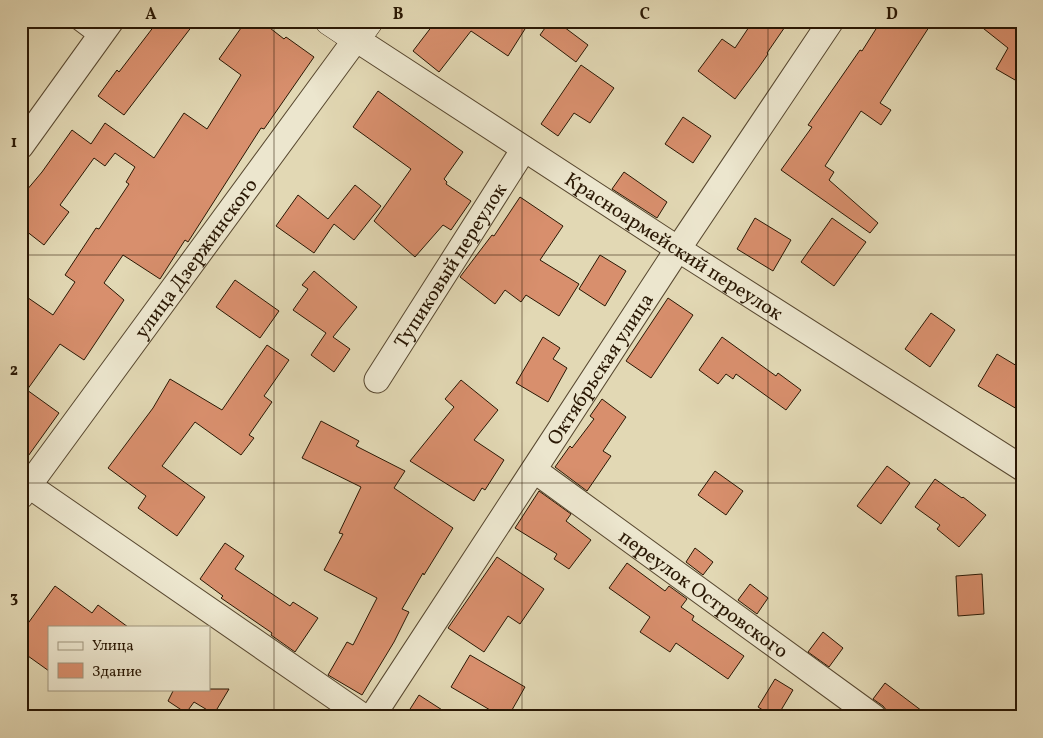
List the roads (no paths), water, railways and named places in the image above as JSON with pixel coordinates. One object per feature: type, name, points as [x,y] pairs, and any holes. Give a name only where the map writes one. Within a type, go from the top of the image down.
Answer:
[{"type":"street","name":"Красноармейский переулок","points":[[329,21],[362,30],[524,149],[1022,468]]},
{"type":"street","name":"Октябрьская улица","points":[[372,717],[678,249],[831,21]]},
{"type":"street","points":[[21,146],[105,30]]},
{"type":"street","name":"улица Дзержинского","points":[[24,487],[362,30]]},
{"type":"street","name":"Тупиковый переулок","points":[[377,380],[524,149]]},
{"type":"street","name":"переулок Островского","points":[[534,470],[874,717]]},
{"type":"street","points":[[24,487],[364,717]]},
{"type":"lane","points":[[74,21],[105,30]]}]
